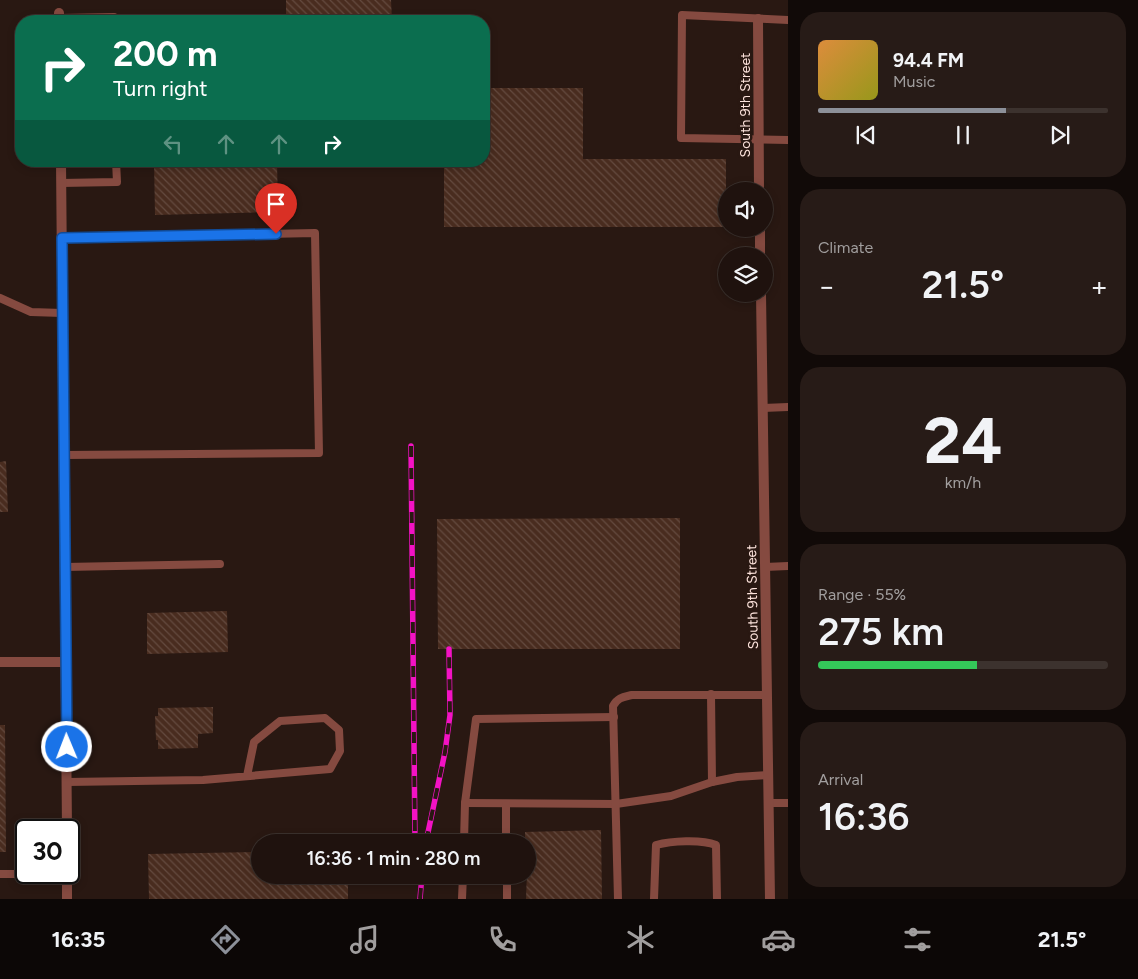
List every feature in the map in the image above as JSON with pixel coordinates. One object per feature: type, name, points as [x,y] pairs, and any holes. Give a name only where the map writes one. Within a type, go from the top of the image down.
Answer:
[{"type":"street","name":"South 9th Street","points":[[758,19],[759,182]]},
{"type":"street","points":[[61,167],[67,819]]},
{"type":"street","name":"South 9th Street","points":[[761,302],[770,899]]},
{"type":"street","points":[[0,662],[66,662]]},
{"type":"street","points":[[67,884],[67,899]]},
{"type":"lane","points":[[788,20],[682,15],[681,129],[681,138],[788,140]]},
{"type":"lane","points":[[61,183],[117,182],[116,167]]},
{"type":"lane","points":[[62,238],[314,232],[319,452],[64,455]]},
{"type":"lane","points":[[0,298],[31,312],[62,314]]},
{"type":"lane","points":[[763,408],[788,407]]},
{"type":"lane","points":[[65,567],[220,564]]},
{"type":"lane","points":[[765,566],[788,566]]},
{"type":"lane","points":[[711,694],[712,782]]},
{"type":"lane","points":[[618,899],[613,706],[616,700],[632,695],[767,695]]},
{"type":"lane","points":[[464,834],[465,803],[476,720],[614,717]]},
{"type":"lane","points":[[67,782],[203,780],[330,769],[340,751],[340,730],[324,718],[280,721],[254,742],[247,776]]},
{"type":"lane","points":[[465,803],[506,805],[616,804],[671,796],[712,782],[737,776],[768,775]]},
{"type":"lane","points":[[768,803],[788,803]]},
{"type":"lane","points":[[506,805],[506,834]]},
{"type":"lane","points":[[654,899],[656,845],[664,842],[708,842],[716,844],[718,899]]},
{"type":"lane","points":[[0,874],[15,874]]},
{"type":"lane","points":[[462,899],[463,884]]},
{"type":"lane","points":[[507,884],[507,899]]},
{"type":"building","points":[[286,0],[391,0],[392,15],[286,15]]},
{"type":"building","points":[[490,88],[583,88],[583,159],[726,159],[726,182],[718,182],[718,227],[444,227],[444,167],[490,167]]},
{"type":"building","points":[[154,167],[277,167],[278,212],[155,215]]},
{"type":"building","points":[[6,461],[8,512],[0,512],[0,462]]},
{"type":"building","points":[[680,518],[680,649],[438,649],[437,519]]},
{"type":"building","points":[[227,611],[228,652],[147,654],[147,613]]},
{"type":"building","points":[[213,707],[213,733],[198,734],[198,748],[158,749],[155,716],[158,716],[158,708]]},
{"type":"building","points":[[0,725],[5,725],[6,852],[0,852]]},
{"type":"building","points":[[601,830],[602,899],[526,899],[527,884],[536,884],[536,834],[525,834],[525,832]]},
{"type":"building","points":[[251,852],[251,884],[348,884],[348,899],[149,899],[148,854]]},
{"type":"railway","points":[[411,446],[415,834]]},
{"type":"railway","points":[[428,834],[445,752],[450,715],[449,649]]},
{"type":"railway","points":[[420,899],[421,884]]},
{"type":"route","points":[[67,747],[62,238],[276,234]]}]
